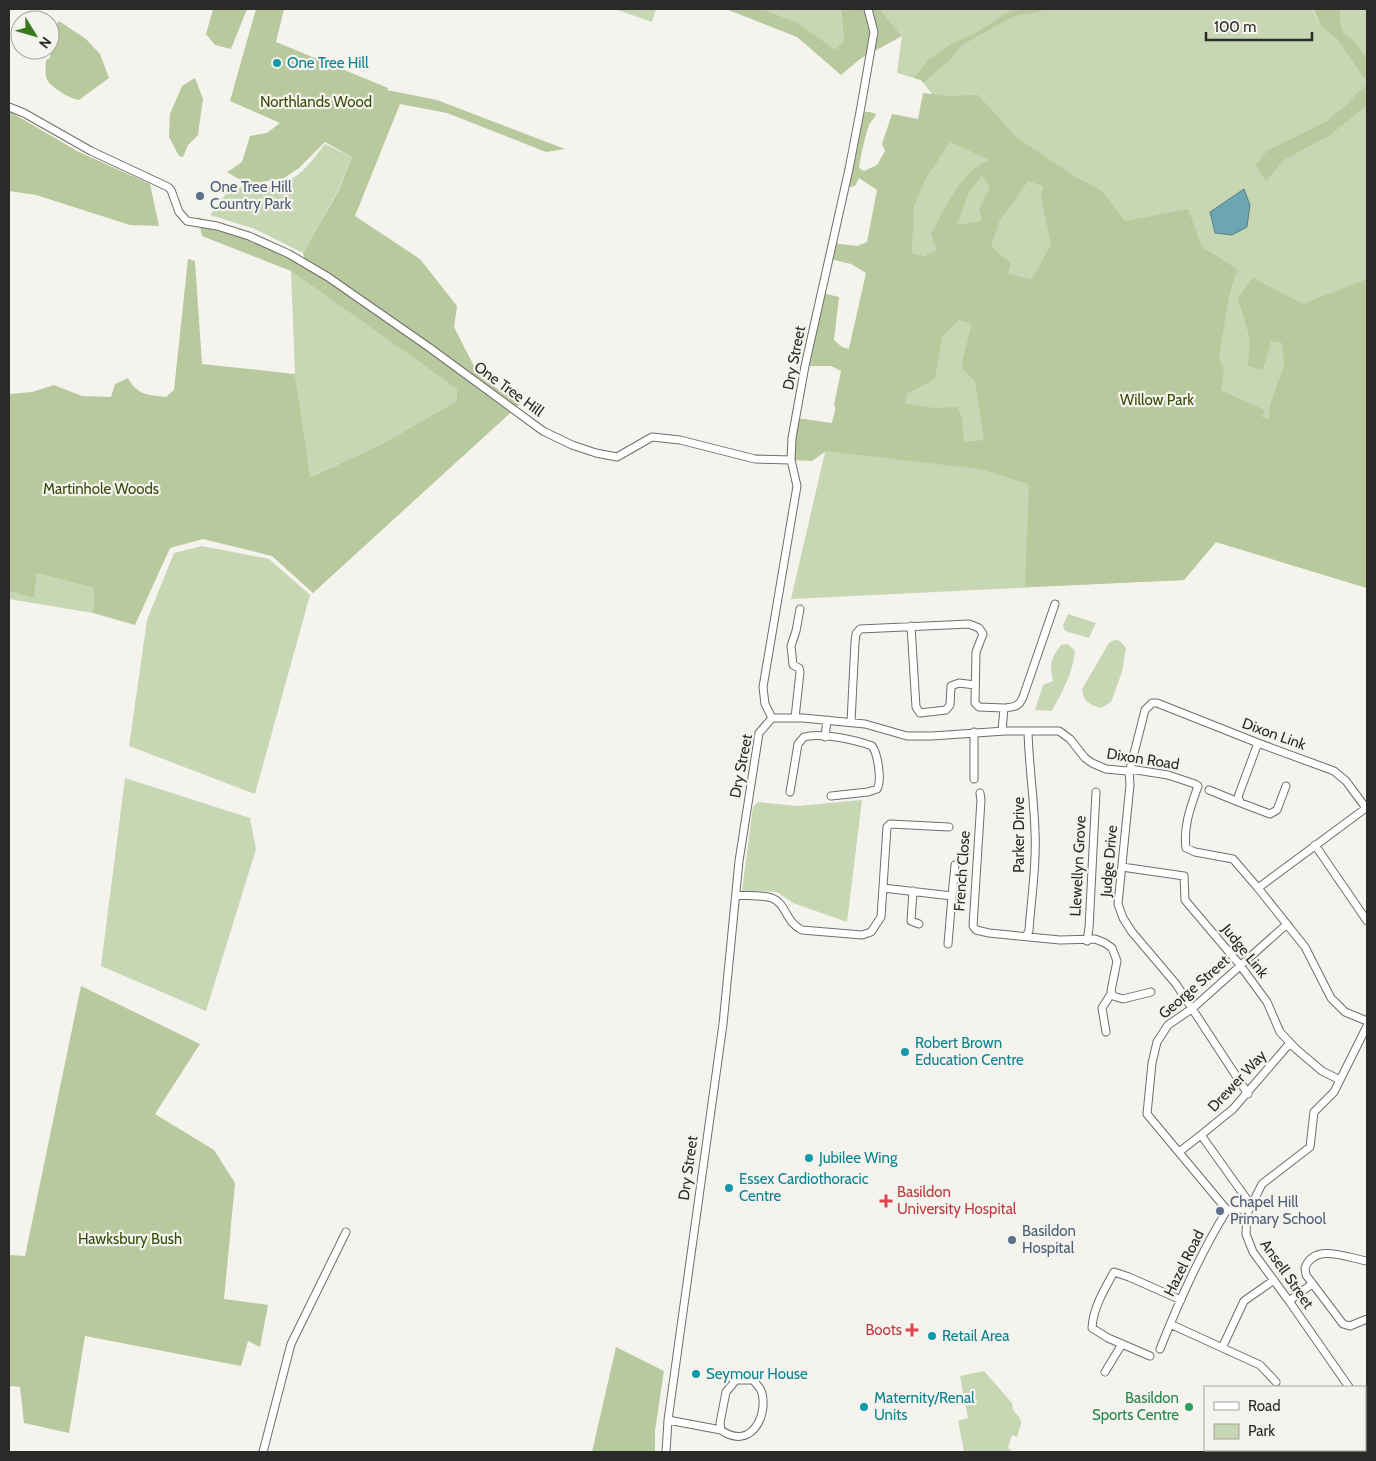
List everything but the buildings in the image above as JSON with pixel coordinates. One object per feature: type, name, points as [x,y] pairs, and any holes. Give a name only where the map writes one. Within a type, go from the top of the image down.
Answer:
[{"type":"street","name":"Dry Street","points":[[666,1452],[668,1420],[723,1024],[739,861],[759,733],[772,718],[765,704],[763,687],[797,486],[791,460],[792,438],[805,366],[860,112],[874,32],[868,9]]},
{"type":"street","name":"One Tree Hill","points":[[9,107],[24,113],[91,151],[168,187],[171,190],[179,212],[187,220],[217,226],[248,236],[289,254],[328,277],[430,348],[543,431],[572,445],[596,453],[617,456],[652,437],[680,440],[755,459],[791,460]]},
{"type":"street","points":[[851,722],[855,642],[858,631],[864,628],[969,624],[980,628],[983,634],[976,652],[975,703],[982,708],[1015,707],[1020,704],[1024,697],[1055,604]]},
{"type":"street","points":[[795,718],[800,672],[799,668],[793,665],[792,646],[800,609]]},
{"type":"street","points":[[911,626],[916,707],[920,713],[946,710],[950,705],[951,686],[959,683],[975,685]]},
{"type":"street","name":"Dixon Link","points":[[1129,769],[1145,710],[1152,703],[1157,703],[1258,744],[1334,771],[1346,781],[1366,808],[1258,888]]},
{"type":"street","points":[[1002,731],[1004,708]]},
{"type":"street","name":"Dixon Road","points":[[772,718],[851,722],[907,736],[1002,731],[1059,731],[1070,739],[1085,758],[1106,769],[1129,769],[1168,775],[1198,786],[1188,814],[1186,848],[1194,852],[1233,859],[1306,946],[1330,998],[1345,1012],[1367,1021]]},
{"type":"street","points":[[825,737],[827,720]]},
{"type":"street","points":[[974,732],[974,779]]},
{"type":"street","name":"Parker Drive","points":[[1026,936],[1029,931],[1036,832],[1028,732]]},
{"type":"street","points":[[790,792],[800,741],[808,736],[825,737],[872,746],[877,755],[879,783],[877,789],[868,792],[831,796]]},
{"type":"street","points":[[1241,803],[1238,798],[1239,794],[1258,744]]},
{"type":"street","name":"Judge Drive","points":[[1129,769],[1130,784],[1118,904],[1123,918],[1132,932],[1176,984],[1248,1094]]},
{"type":"street","points":[[1209,790],[1270,814],[1278,808],[1286,786]]},
{"type":"street","name":"Llewellyn Grove","points":[[1087,941],[1096,792]]},
{"type":"street","name":"French Close","points":[[980,793],[982,800],[973,926],[979,932],[1060,940],[1087,941],[1096,939],[1112,948],[1117,961],[1111,994],[1102,1008],[1106,1032]]},
{"type":"street","points":[[736,895],[772,898],[781,904],[794,926],[802,930],[862,935],[871,932],[881,918],[887,827],[890,824],[949,826]]},
{"type":"street","points":[[1315,845],[1367,921]]},
{"type":"street","points":[[948,944],[955,865]]},
{"type":"street","name":"Judge Link","points":[[1122,867],[1184,876],[1185,900],[1240,965],[1267,1002],[1280,1032],[1322,1071],[1340,1080]]},
{"type":"street","points":[[883,888],[952,896]]},
{"type":"street","points":[[913,891],[911,921],[919,924]]},
{"type":"street","name":"George Street","points":[[1227,1210],[1147,1114],[1152,1063],[1157,1042],[1168,1025],[1193,1008],[1287,924]]},
{"type":"street","points":[[1111,994],[1123,999],[1151,992]]},
{"type":"street","points":[[1227,1210],[1242,1209],[1246,1214],[1262,1184],[1310,1147],[1314,1112],[1334,1092],[1367,1026]]},
{"type":"street","name":"Drewer Way","points":[[1179,1152],[1233,1109],[1248,1094],[1290,1043]]},
{"type":"street","points":[[1201,1135],[1251,1206]]},
{"type":"street","name":"Hazel Road","points":[[1160,1349],[1210,1237],[1227,1210]]},
{"type":"street","name":"Ansell Street","points":[[1246,1214],[1246,1234],[1250,1246],[1347,1386]]},
{"type":"street","points":[[263,1452],[292,1344],[346,1232]]},
{"type":"street","points":[[1367,1261],[1330,1253],[1317,1255],[1304,1268],[1312,1284],[1340,1322],[1347,1326],[1367,1319]]},
{"type":"street","points":[[1150,1356],[1092,1328],[1093,1314],[1114,1272],[1181,1300]]},
{"type":"street","points":[[1222,1348],[1244,1301],[1274,1280]]},
{"type":"street","points":[[1289,1301],[1312,1284]]},
{"type":"street","points":[[1170,1324],[1260,1365],[1276,1382]]},
{"type":"street","points":[[1105,1372],[1122,1344]]},
{"type":"street","points":[[668,1420],[721,1430],[729,1436],[742,1438],[753,1432],[762,1413],[762,1392],[753,1380],[736,1380],[726,1392],[720,1422],[721,1430]]},
{"type":"green space","points":[[213,9],[247,9],[231,49],[215,45],[206,34]]},
{"type":"green space","name":"Martinhole Woods","points":[[256,9],[284,9],[276,42],[388,88],[387,90],[437,100],[565,149],[546,152],[447,113],[400,104],[355,216],[420,259],[457,306],[454,327],[479,376],[520,404],[313,593],[272,556],[203,539],[170,548],[135,625],[93,613],[94,588],[37,573],[34,598],[9,591],[9,394],[32,392],[54,385],[82,396],[111,397],[115,384],[128,378],[131,384],[139,391],[148,395],[166,397],[174,390],[188,259],[195,261],[202,364],[295,374],[310,477],[382,444],[457,401],[457,389],[291,271],[202,236],[198,217],[306,264],[303,253],[340,188],[352,157],[325,142],[299,168],[284,178],[255,183],[244,182],[227,172],[242,162],[250,136],[267,133],[280,123],[230,101]]},
{"type":"green space","points":[[615,9],[656,9],[652,22]]},
{"type":"green space","points":[[726,9],[762,9],[798,23],[835,50],[844,41],[841,9],[880,9],[902,36],[860,59],[841,75],[797,37]]},
{"type":"green space","points":[[761,9],[841,9],[844,41],[835,51],[798,23]]},
{"type":"green space","points":[[880,9],[1312,9],[1321,26],[1340,21],[1340,9],[1367,9],[1367,588],[1216,542],[1184,580],[791,599],[873,245],[1001,273],[912,253],[914,183],[932,94],[921,80],[897,73],[902,36]]},
{"type":"green space","points":[[1013,9],[1052,9],[1014,16],[962,45],[951,59],[923,83],[921,80],[914,78],[928,60],[951,44],[974,34]]},
{"type":"green space","points":[[1313,9],[1340,9],[1343,33],[1354,41],[1367,58],[1367,82],[1338,40],[1321,26]]},
{"type":"green space","points":[[60,22],[86,39],[100,54],[109,78],[79,100],[60,92],[48,81],[46,60],[60,60]]},
{"type":"green space","points":[[195,78],[203,99],[198,135],[188,145],[183,157],[179,156],[169,137],[170,114],[182,86]]},
{"type":"green space","points":[[1367,85],[1367,105],[1330,135],[1284,160],[1266,181],[1256,165],[1267,151],[1326,122],[1345,107]]},
{"type":"green space","name":"Willow Park","points":[[923,93],[949,96],[978,95],[1016,137],[1077,178],[1101,190],[1125,221],[1188,209],[1202,247],[1237,269],[1229,296],[1219,357],[1224,372],[1221,390],[1264,410],[1262,417],[1269,419],[1270,405],[1284,366],[1282,343],[1271,341],[1263,370],[1248,366],[1250,339],[1238,298],[1253,278],[1303,304],[1367,279],[1367,588],[1216,542],[1184,580],[1025,587],[1029,484],[980,469],[826,451],[812,461],[791,460],[797,418],[832,423],[836,409],[834,405],[841,371],[831,366],[805,366],[822,293],[839,297],[834,340],[842,347],[849,349],[866,273],[851,264],[830,259],[832,243],[857,246],[867,242],[877,190],[859,178],[855,186],[844,188],[860,112],[876,114],[869,126],[862,153],[859,168],[864,171],[877,165],[885,151],[882,144],[892,114],[918,119]],"holes":[[[950,142],[990,160],[979,165],[962,181],[955,191],[931,234],[937,250],[925,256],[912,253],[914,205],[926,178]],[[982,175],[990,187],[979,210],[981,221],[957,225],[968,194]],[[1028,181],[1043,186],[1041,196],[1051,245],[1032,279],[1008,274],[1011,263],[991,247],[999,222]],[[959,320],[972,324],[962,368],[975,381],[984,440],[964,442],[962,418],[957,407],[934,408],[905,404],[906,394],[935,379],[942,337]]]},
{"type":"green space","points":[[9,111],[77,151],[150,184],[159,226],[130,225],[36,195],[9,191]]},
{"type":"green space","points":[[325,144],[352,157],[340,187],[303,253],[255,229],[210,215],[224,196],[233,189],[239,187],[269,187],[289,180],[311,162]]},
{"type":"green space","points":[[291,271],[457,389],[457,401],[382,444],[309,477],[295,374]]},
{"type":"green space","points":[[202,546],[269,559],[310,595],[255,794],[129,746],[147,620],[174,553]]},
{"type":"green space","points":[[37,573],[94,588],[93,613],[9,599],[9,591],[34,597]]},
{"type":"green space","points":[[1068,614],[1096,623],[1089,638],[1065,631],[1063,626]]},
{"type":"green space","points":[[1114,640],[1120,641],[1126,648],[1122,672],[1111,702],[1101,708],[1088,702],[1084,697],[1082,689],[1109,643]]},
{"type":"green space","points":[[1068,644],[1075,651],[1074,659],[1060,697],[1052,711],[1035,710],[1043,685],[1053,681],[1051,666],[1055,654],[1061,645]]},
{"type":"green space","points":[[125,778],[250,818],[256,849],[206,1011],[101,966]]},
{"type":"green space","points":[[862,800],[847,922],[793,903],[777,892],[742,891],[753,807],[758,802],[798,806]]},
{"type":"green space","name":"Hawksbury Bush","points":[[81,986],[200,1044],[155,1114],[214,1150],[235,1183],[224,1299],[268,1305],[260,1347],[248,1341],[241,1366],[85,1336],[69,1433],[24,1423],[20,1387],[9,1386],[9,1255],[25,1256]]},
{"type":"green space","points":[[616,1347],[664,1371],[655,1431],[655,1452],[592,1452]]},
{"type":"green space","points":[[984,1371],[1012,1403],[1013,1410],[1020,1418],[1021,1423],[1017,1437],[1012,1435],[1008,1448],[1011,1450],[1010,1452],[964,1452],[958,1421],[968,1418],[960,1376]]},
{"type":"water","points":[[1244,189],[1250,205],[1247,227],[1232,235],[1215,233],[1210,212]]},
{"type":"place","name":"One Tree Hill","points":[[277,63]]},
{"type":"place","name":"One Tree Hill Country Park","points":[[200,196]]},
{"type":"place","name":"Robert Brown Education Centre","points":[[905,1052]]},
{"type":"place","name":"Jubilee Wing","points":[[809,1158]]},
{"type":"place","name":"Essex Cardiothoracic Centre","points":[[729,1188]]},
{"type":"place","name":"Basildon University Hospital","points":[[886,1201]]},
{"type":"place","name":"Chapel Hill Primary School","points":[[1220,1211]]},
{"type":"place","name":"Basildon Hospital","points":[[1012,1240]]},
{"type":"place","name":"Boots","points":[[912,1330]]},
{"type":"place","name":"Retail Area","points":[[932,1336]]},
{"type":"place","name":"Seymour House","points":[[696,1374]]},
{"type":"place","name":"Maternity/Renal Units","points":[[864,1407]]},
{"type":"place","name":"Basildon Sports Centre","points":[[1189,1407]]},
{"type":"park label","name":"Northlands Wood","points":[[316,102]]}]
